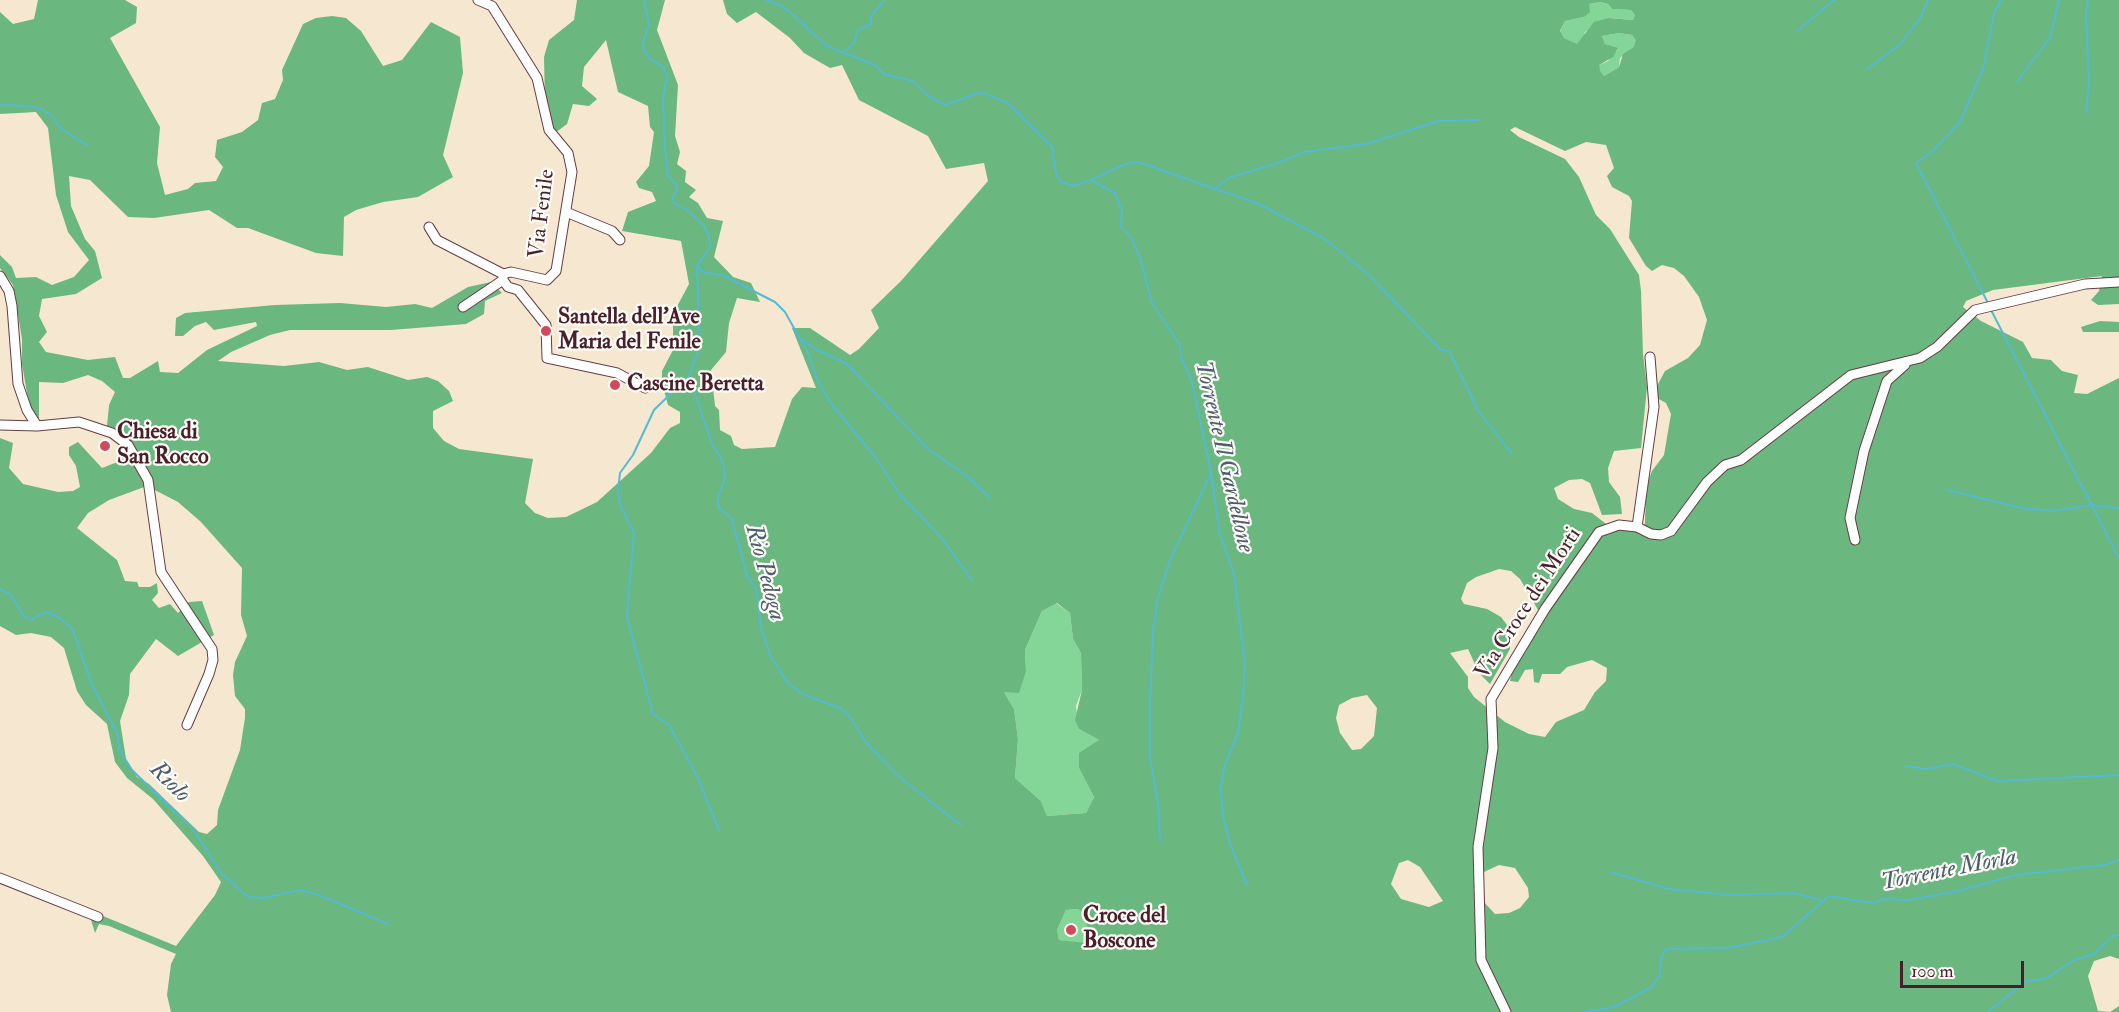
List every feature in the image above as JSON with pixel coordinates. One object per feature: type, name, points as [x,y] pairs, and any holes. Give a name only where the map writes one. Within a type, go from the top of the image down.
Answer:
[{"type":"street","name":"Via Fenile","points":[[478,0],[492,6],[537,78],[549,130],[568,153],[572,172],[556,271],[548,280],[511,272],[503,277],[508,287],[518,290],[546,325],[547,358],[617,373],[638,382],[645,388]]},
{"type":"street","points":[[566,212],[612,231],[620,240]]},
{"type":"street","points":[[429,227],[437,240],[503,277],[463,307]]},
{"type":"street","points":[[0,276],[9,291],[12,306],[18,384],[27,410],[38,426]]},
{"type":"street","name":"Via Croce dei Morti","points":[[1506,1012],[1481,960],[1478,848],[1492,748],[1491,699],[1545,609],[1599,532],[1620,525],[1637,527],[1651,534],[1661,535],[1671,531],[1707,483],[1725,465],[1741,460],[1851,375],[1907,363],[1937,347],[1975,310],[2085,284],[2119,282]]},
{"type":"street","points":[[1637,527],[1654,407],[1650,357]]},
{"type":"street","points":[[1855,540],[1851,518],[1864,451],[1887,381],[1907,363]]},
{"type":"street","points":[[0,425],[38,426],[79,422],[98,427],[128,445],[141,464],[148,480],[161,572],[212,649],[213,660],[209,674],[187,725]]},
{"type":"street","points":[[0,878],[98,917]]},
{"type":"green space","points":[[38,0],[125,0],[137,7],[136,23],[110,38],[160,127],[157,163],[165,195],[188,189],[195,183],[216,181],[223,167],[215,157],[217,140],[242,132],[258,120],[262,103],[275,99],[283,80],[282,70],[303,24],[316,18],[332,16],[346,18],[361,31],[383,66],[402,60],[431,22],[460,37],[463,73],[443,155],[453,177],[418,197],[383,202],[356,210],[344,217],[343,256],[316,253],[248,228],[237,228],[209,210],[154,218],[128,217],[90,180],[69,176],[71,206],[85,239],[95,251],[102,278],[76,294],[42,299],[39,316],[47,332],[39,342],[46,352],[88,360],[115,357],[123,378],[130,378],[158,361],[160,372],[178,373],[207,350],[257,326],[256,322],[214,330],[206,322],[195,326],[183,336],[175,336],[176,318],[185,313],[275,305],[340,303],[386,307],[415,304],[432,308],[468,287],[491,282],[502,293],[485,301],[484,314],[466,324],[391,330],[290,330],[270,335],[231,352],[218,361],[284,366],[319,362],[347,370],[368,367],[408,380],[427,377],[438,381],[449,391],[453,401],[433,411],[433,428],[444,441],[459,449],[533,459],[525,503],[535,513],[548,518],[566,517],[597,502],[651,453],[670,428],[680,423],[680,412],[668,405],[662,383],[662,371],[673,350],[673,314],[689,284],[681,241],[622,231],[628,212],[656,201],[652,192],[639,188],[636,182],[649,166],[654,132],[650,127],[648,106],[618,92],[606,40],[584,67],[582,86],[597,99],[589,106],[573,104],[567,124],[555,133],[545,104],[544,57],[549,40],[574,20],[577,0],[665,0],[657,30],[678,85],[675,136],[680,152],[677,164],[686,171],[685,182],[696,190],[689,197],[698,203],[707,218],[723,221],[714,257],[733,277],[751,283],[760,302],[737,298],[729,323],[726,352],[711,370],[715,406],[719,410],[720,430],[731,436],[734,445],[742,449],[775,447],[792,399],[802,387],[816,388],[792,328],[810,328],[850,355],[859,349],[879,328],[871,310],[901,281],[988,181],[984,163],[946,169],[928,136],[859,100],[842,65],[830,68],[804,53],[790,38],[756,12],[737,23],[727,14],[723,0],[2119,0],[2119,304],[2098,305],[2091,300],[2099,291],[2102,276],[1993,290],[1966,301],[1963,307],[1981,321],[2023,342],[2032,358],[2051,360],[2062,371],[2078,375],[2074,393],[2087,394],[2119,378],[2119,959],[2110,956],[2094,961],[2088,976],[2098,1011],[2110,1012],[171,1012],[167,995],[171,964],[176,954],[109,926],[99,924],[95,933],[91,920],[98,914],[176,946],[215,895],[221,882],[203,856],[153,799],[127,778],[115,762],[107,724],[86,705],[77,691],[64,648],[51,637],[31,633],[16,635],[0,626],[0,438],[13,443],[9,468],[23,484],[58,492],[73,491],[80,487],[76,466],[69,455],[69,447],[78,442],[102,468],[120,461],[123,431],[107,426],[109,405],[115,392],[102,381],[88,375],[63,383],[39,382],[39,421],[29,405],[13,285],[0,268],[0,255],[12,267],[16,278],[36,277],[52,285],[74,277],[89,260],[68,232],[56,195],[48,128],[36,112],[0,114],[0,12],[13,24],[34,19]],"holes":[[[1600,2],[1608,4],[1612,9],[1631,10],[1635,15],[1633,20],[1609,18],[1594,22],[1577,44],[1564,38],[1560,31],[1565,21],[1584,17],[1590,12],[1589,4]],[[1619,33],[1632,35],[1636,40],[1634,47],[1623,54],[1619,67],[1604,76],[1599,65],[1613,57],[1618,48],[1605,44],[1602,36]],[[1515,127],[1565,151],[1586,142],[1606,145],[1614,168],[1607,176],[1612,187],[1629,196],[1632,201],[1629,238],[1646,266],[1652,271],[1662,265],[1674,268],[1684,276],[1699,297],[1707,320],[1700,345],[1688,358],[1665,371],[1658,384],[1657,398],[1666,403],[1671,414],[1664,455],[1652,471],[1646,487],[1645,524],[1615,531],[1592,513],[1574,509],[1558,499],[1554,488],[1569,480],[1582,479],[1590,483],[1602,515],[1622,514],[1620,497],[1609,482],[1608,468],[1614,451],[1641,448],[1647,387],[1643,354],[1641,291],[1639,275],[1610,229],[1596,215],[1579,177],[1565,159],[1519,137],[1510,130]],[[147,486],[178,502],[201,522],[242,568],[241,615],[247,636],[235,662],[233,675],[235,696],[245,709],[245,718],[240,750],[218,810],[217,825],[207,834],[199,832],[149,784],[137,777],[126,759],[120,721],[129,695],[130,674],[156,639],[178,656],[214,635],[202,601],[189,602],[178,613],[170,604],[159,608],[152,600],[158,593],[157,583],[150,587],[139,587],[137,582],[125,581],[117,560],[77,528],[88,513],[109,500]],[[1499,569],[1511,571],[1520,579],[1541,615],[1513,669],[1510,681],[1518,682],[1525,670],[1533,669],[1534,682],[1539,683],[1542,674],[1560,674],[1567,667],[1592,660],[1607,668],[1606,681],[1595,692],[1584,710],[1556,722],[1545,737],[1529,734],[1505,722],[1474,697],[1468,688],[1468,677],[1450,653],[1468,649],[1479,673],[1490,684],[1510,649],[1507,625],[1501,617],[1487,609],[1464,604],[1461,599],[1467,583],[1476,577]],[[1057,603],[1070,613],[1073,639],[1081,653],[1082,690],[1075,720],[1079,729],[1099,740],[1079,753],[1079,768],[1094,797],[1086,813],[1047,816],[1041,801],[1015,778],[1018,739],[1014,709],[1004,692],[1019,693],[1026,671],[1025,650],[1042,611]],[[1367,695],[1377,708],[1374,736],[1361,749],[1352,750],[1340,733],[1336,718],[1339,705],[1352,698]],[[1408,860],[1420,867],[1443,901],[1429,907],[1401,899],[1391,884],[1399,863]],[[1499,865],[1515,868],[1528,888],[1529,897],[1520,908],[1509,913],[1495,914],[1483,901],[1484,872]],[[1078,909],[1082,913],[1091,936],[1085,943],[1059,940],[1057,930],[1066,910]]]},
{"type":"green space","points":[[1600,2],[1608,4],[1612,9],[1631,10],[1635,15],[1633,20],[1609,18],[1585,32],[1583,40],[1577,45],[1564,38],[1560,32],[1565,21],[1584,17],[1589,4]]},
{"type":"green space","points":[[1619,33],[1632,35],[1637,40],[1635,47],[1620,58],[1619,67],[1604,76],[1599,71],[1599,65],[1608,61],[1618,49],[1605,44],[1602,36]]},
{"type":"green space","points":[[2100,321],[2119,322],[2119,332],[2083,332],[2081,327]]},
{"type":"green space","points":[[1056,603],[1070,613],[1073,639],[1081,653],[1082,690],[1076,706],[1079,729],[1099,740],[1079,768],[1094,797],[1086,813],[1047,816],[1041,801],[1015,778],[1018,739],[1014,709],[1004,692],[1026,671],[1025,650],[1042,611]]},
{"type":"green space","points":[[1078,909],[1082,913],[1091,936],[1085,944],[1059,940],[1057,930],[1066,910]]},
{"type":"green space","points":[[2119,1006],[2119,1012],[2110,1012]]},
{"type":"waterway","name":"Rio Pedoga","points":[[644,0],[649,25],[643,42],[644,50],[649,58],[664,68],[667,77],[663,98],[665,148],[668,176],[676,184],[677,191],[672,198],[674,203],[690,212],[704,226],[709,236],[710,247],[697,266],[700,347],[689,376],[712,444],[723,462],[725,479],[718,497],[718,507],[732,519],[747,576],[755,587],[761,629],[771,657],[787,682],[802,694],[840,708],[850,717],[867,744],[898,776],[961,825]]},
{"type":"waterway","name":"Torrente Il Gardellone","points":[[766,0],[784,7],[827,46],[875,65],[884,74],[913,81],[930,97],[945,105],[981,92],[1008,103],[1052,147],[1056,173],[1061,182],[1074,186],[1091,180],[1115,193],[1122,211],[1121,227],[1130,236],[1140,257],[1152,303],[1180,345],[1181,357],[1192,382],[1211,472],[1220,535],[1234,574],[1245,664],[1243,697],[1238,733],[1225,765],[1221,787],[1223,816],[1230,844],[1247,885]]},
{"type":"waterway","points":[[846,51],[854,43],[858,30],[871,24],[871,16],[885,0]]},
{"type":"waterway","points":[[1797,31],[1834,0]]},
{"type":"waterway","points":[[1867,69],[1899,45],[1921,17],[1928,0]]},
{"type":"waterway","points":[[1989,305],[1916,163],[1932,152],[1960,122],[1983,69],[1994,14],[2001,0]]},
{"type":"waterway","points":[[2017,82],[2050,38],[2059,0]]},
{"type":"waterway","points":[[2086,113],[2089,85],[2086,14],[2088,0]]},
{"type":"waterway","points":[[0,105],[30,106],[42,109],[53,117],[60,128],[87,145]]},
{"type":"waterway","points":[[1217,187],[1231,177],[1281,162],[1304,152],[1366,144],[1439,121],[1479,120]]},
{"type":"waterway","points":[[1092,180],[1125,164],[1138,162],[1259,204],[1325,239],[1369,275],[1441,350],[1449,351],[1479,412],[1512,454]]},
{"type":"waterway","points":[[698,267],[703,272],[724,276],[775,302],[785,312],[808,353],[818,381],[830,402],[876,458],[900,495],[940,536],[972,580]]},
{"type":"waterway","points":[[1991,310],[2119,558]]},
{"type":"waterway","points":[[802,339],[815,349],[847,364],[928,449],[967,476],[990,498]]},
{"type":"waterway","points":[[689,376],[654,410],[633,455],[620,473],[618,490],[620,505],[634,533],[627,617],[653,714],[669,725],[697,776],[719,830]]},
{"type":"waterway","points":[[1160,841],[1158,804],[1150,758],[1153,632],[1158,597],[1170,560],[1211,473]]},
{"type":"waterway","points":[[1947,490],[2022,508],[2052,511],[2092,505],[2119,508]]},
{"type":"waterway","name":"Riolo","points":[[0,589],[11,595],[24,616],[31,620],[45,612],[57,616],[73,630],[91,683],[117,732],[120,751],[132,770],[193,829],[221,873],[248,897],[264,898],[299,890],[319,895],[388,924]]},
{"type":"waterway","points":[[1905,766],[1927,769],[1953,764],[1997,781],[2119,775]]},
{"type":"waterway","name":"Torrente Morla","points":[[1583,1012],[1614,1007],[1652,987],[1660,975],[1661,958],[1666,949],[1728,948],[1782,937],[1829,896],[1873,903],[1884,899],[1909,900],[1958,891],[2015,875],[2105,865],[2119,860]]},
{"type":"waterway","points":[[1610,872],[1669,889],[1728,895],[1794,893],[1821,900]]},
{"type":"waterway","points":[[1988,1012],[2025,982],[2047,978],[2074,960],[2094,954],[2113,936],[2119,935]]},
{"type":"place","name":"Santella dell'Ave Maria del Fenile","points":[[546,331]]},
{"type":"place","name":"Cascine Beretta","points":[[615,385]]},
{"type":"place","name":"Chiesa di San Rocco","points":[[105,446]]},
{"type":"place","name":"Croce del Boscone","points":[[1071,930]]}]
